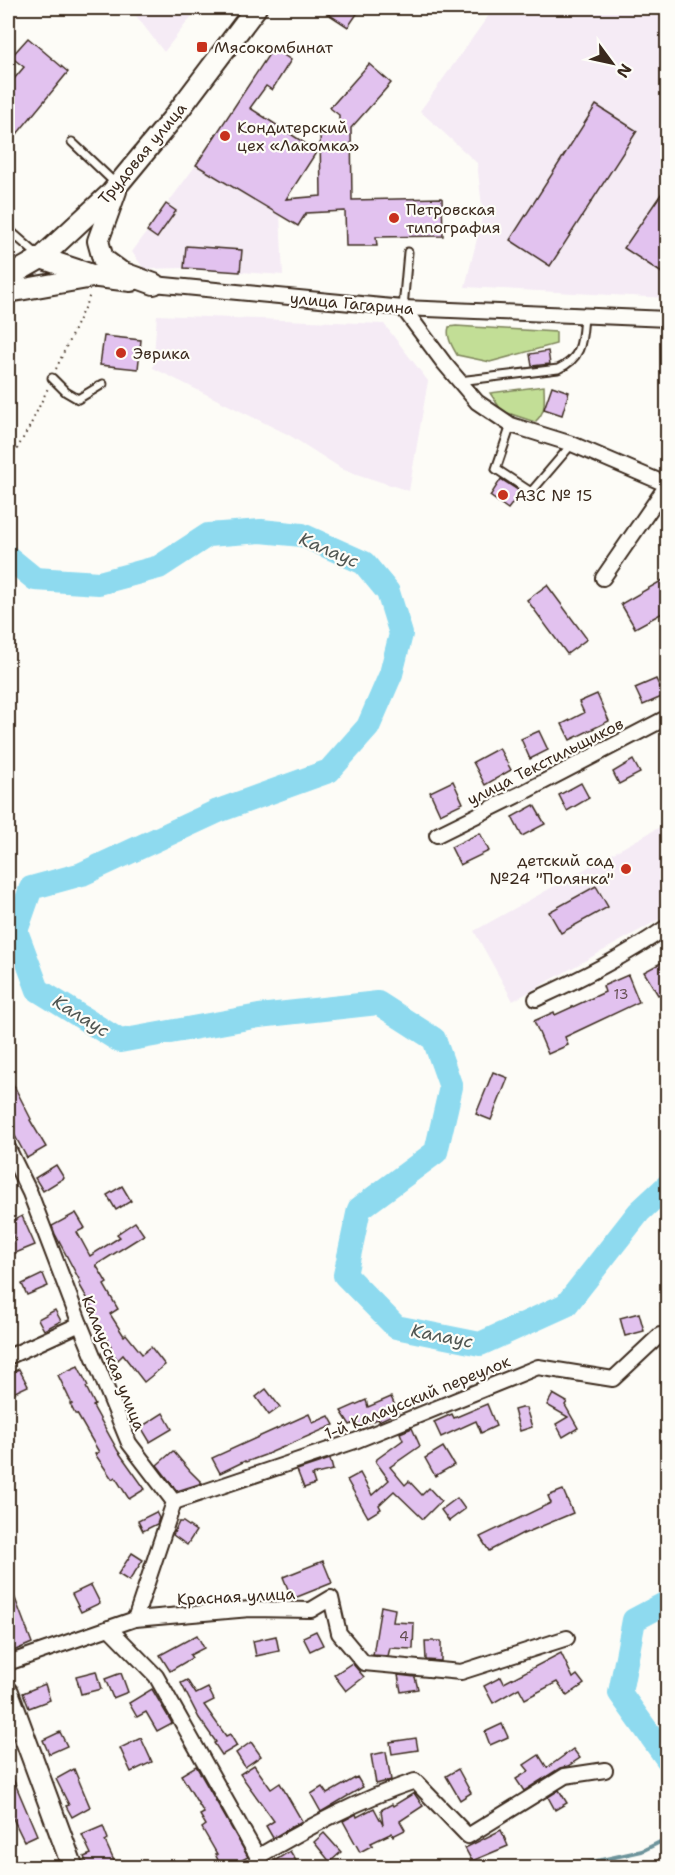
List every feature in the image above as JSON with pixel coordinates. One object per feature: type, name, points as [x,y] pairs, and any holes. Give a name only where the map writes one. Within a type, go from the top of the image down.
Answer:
[{"type":"main road","name":"Трудовая улица","points":[[8,278],[41,258],[118,185],[173,118],[256,8]]},
{"type":"main road","points":[[118,185],[98,241],[103,259],[121,272],[154,284]]},
{"type":"main road","name":"улица Гагарина","points":[[41,258],[98,277],[154,284]]},
{"type":"main road","points":[[8,292],[98,277]]},
{"type":"main road","points":[[8,1692],[74,1868]]},
{"type":"street","name":"улица Гагарина","points":[[154,284],[404,308],[668,319]]},
{"type":"street","points":[[404,308],[444,363],[477,402],[511,425],[572,444],[667,485],[603,578]]},
{"type":"street","name":"улица Текстильщиков","points":[[437,835],[668,717]]},
{"type":"street","points":[[536,999],[593,972],[644,943],[668,926]]},
{"type":"street","name":"Калаусская улица","points":[[8,1148],[30,1193],[129,1443],[174,1502]]},
{"type":"street","points":[[8,1357],[80,1324]]},
{"type":"street","name":"1-й Калаусский переулок","points":[[174,1502],[355,1441],[537,1367],[613,1379],[660,1335]]},
{"type":"street","points":[[135,1618],[174,1502]]},
{"type":"street","name":"Красная улица","points":[[8,1663],[135,1618],[250,1609],[311,1610],[331,1598],[339,1633],[364,1664],[461,1672],[567,1638]]},
{"type":"street","points":[[109,1628],[156,1676],[262,1862],[323,1819],[379,1793],[415,1781],[468,1836],[565,1776],[605,1770]]},
{"type":"lane","points":[[72,142],[118,185]]},
{"type":"lane","points":[[8,229],[41,258]]},
{"type":"lane","points":[[404,308],[408,252]]},
{"type":"lane","points":[[459,381],[558,369],[569,364],[578,352],[584,316]]},
{"type":"lane","points":[[52,378],[66,392],[78,399],[103,384]]},
{"type":"lane","points":[[511,425],[496,469],[531,492],[572,444]]},
{"type":"shaded area","points":[[130,8],[198,8],[164,52]]},
{"type":"shaded area","points":[[494,8],[667,8],[667,298],[465,287],[483,215],[477,163],[420,111]]},
{"type":"shaded area","points":[[196,165],[280,214],[283,275],[184,268],[144,269],[132,252]]},
{"type":"shaded area","points":[[157,315],[384,324],[428,381],[409,491],[344,470],[289,435],[153,368]]},
{"type":"shaded area","name":"детский сад №24 \"Полянка\"","points":[[667,823],[667,915],[513,1001],[474,931]]},
{"type":"green space","points":[[449,327],[556,332],[556,344],[490,362],[457,355],[448,334]]},
{"type":"green space","points":[[544,386],[543,410],[535,422],[502,411],[490,393]]},
{"type":"building","points":[[319,8],[361,8],[348,27]]},
{"type":"building","points":[[28,38],[68,72],[8,145],[8,86],[24,67],[11,57]]},
{"type":"building","points":[[273,48],[291,60],[272,90],[266,86],[250,108],[317,151],[286,199],[321,196],[320,131],[339,130],[339,115],[330,108],[369,64],[391,83],[351,128],[352,200],[442,198],[443,236],[376,237],[377,246],[346,246],[345,211],[306,213],[298,226],[196,165]]},
{"type":"building","points":[[596,105],[637,131],[550,266],[510,240]]},
{"type":"building","points":[[668,184],[668,277],[624,248]]},
{"type":"building","points":[[166,204],[176,211],[157,238],[147,231]]},
{"type":"building","points":[[186,246],[242,250],[240,272],[184,268]]},
{"type":"building","name":"Эврика","points":[[104,336],[141,340],[138,369],[100,365]]},
{"type":"building","points":[[548,351],[550,364],[532,366],[530,354]]},
{"type":"building","points":[[552,386],[569,392],[562,415],[544,409]]},
{"type":"building","points":[[501,479],[521,492],[508,509],[490,496]]},
{"type":"building","points":[[668,577],[668,610],[635,628],[621,604]]},
{"type":"building","points":[[547,585],[587,639],[567,654],[527,600]]},
{"type":"building","points":[[656,679],[664,696],[643,705],[635,688]]},
{"type":"building","points":[[597,694],[609,721],[570,740],[562,724],[584,713],[579,702]]},
{"type":"building","points":[[539,731],[548,750],[530,759],[521,739]]},
{"type":"building","points":[[499,748],[511,770],[485,785],[473,762]]},
{"type":"building","points":[[633,760],[640,773],[619,784],[613,772]]},
{"type":"building","points":[[453,781],[463,803],[440,814],[430,792]]},
{"type":"building","points":[[581,783],[589,798],[567,811],[559,795]]},
{"type":"building","points":[[534,805],[545,824],[522,836],[512,817]]},
{"type":"building","points":[[480,833],[489,851],[460,865],[451,847]]},
{"type":"building","points":[[596,886],[608,907],[561,933],[549,912]]},
{"type":"building","points":[[668,959],[668,990],[658,995],[644,972]]},
{"type":"building","points":[[628,975],[639,1002],[565,1037],[568,1045],[548,1054],[534,1021],[554,1012],[555,1015],[605,992],[603,986]]},
{"type":"building","points":[[493,1072],[508,1078],[491,1120],[476,1114]]},
{"type":"building","points":[[8,1074],[46,1147],[27,1158],[8,1123]]},
{"type":"building","points":[[56,1165],[64,1178],[43,1191],[35,1178]]},
{"type":"building","points":[[122,1186],[131,1201],[116,1210],[107,1195]]},
{"type":"building","points":[[76,1213],[85,1228],[77,1232],[90,1256],[120,1237],[117,1234],[135,1222],[144,1235],[96,1265],[118,1309],[110,1314],[124,1336],[126,1334],[142,1354],[151,1347],[165,1365],[144,1382],[123,1355],[118,1360],[108,1348],[111,1346],[90,1310],[93,1308],[55,1234],[52,1226]]},
{"type":"building","points":[[22,1216],[35,1245],[13,1254],[9,1243],[15,1241],[8,1223]]},
{"type":"building","points":[[43,1274],[48,1286],[27,1295],[22,1284]]},
{"type":"building","points":[[55,1310],[61,1321],[44,1330],[38,1319]]},
{"type":"building","points":[[639,1313],[644,1331],[625,1336],[620,1318]]},
{"type":"building","points":[[78,1366],[88,1386],[86,1387],[95,1405],[93,1406],[118,1451],[145,1489],[129,1499],[115,1477],[112,1479],[95,1454],[99,1452],[75,1414],[58,1375]]},
{"type":"building","points":[[19,1369],[28,1386],[13,1393],[8,1383],[8,1374]]},
{"type":"building","points":[[266,1389],[280,1407],[269,1415],[256,1397]]},
{"type":"building","points":[[553,1394],[567,1402],[565,1405],[578,1428],[563,1437],[556,1424],[568,1417],[547,1405]]},
{"type":"building","points":[[391,1397],[398,1412],[379,1421],[378,1419],[359,1426],[357,1422],[350,1425],[341,1411],[366,1400],[368,1407]]},
{"type":"building","points":[[487,1404],[496,1426],[481,1433],[476,1421],[441,1437],[434,1422],[452,1414],[454,1418]]},
{"type":"building","points":[[526,1408],[532,1427],[520,1431],[514,1410]]},
{"type":"building","points":[[163,1413],[172,1429],[150,1442],[141,1427]]},
{"type":"building","points":[[309,1414],[313,1423],[329,1416],[334,1425],[220,1473],[212,1458]]},
{"type":"building","points":[[412,1428],[420,1446],[390,1467],[405,1485],[409,1481],[422,1495],[429,1488],[441,1501],[423,1519],[394,1491],[379,1505],[381,1509],[368,1517],[347,1480],[360,1473],[372,1495],[389,1480],[376,1462],[377,1459],[403,1440],[400,1433]]},
{"type":"building","points":[[443,1447],[454,1465],[435,1476],[425,1458]]},
{"type":"building","points":[[173,1451],[202,1483],[177,1491],[157,1465]]},
{"type":"building","points":[[330,1459],[333,1470],[312,1475],[315,1484],[304,1488],[297,1470]]},
{"type":"building","points":[[563,1490],[573,1513],[523,1533],[489,1551],[480,1537],[551,1503],[548,1496]]},
{"type":"building","points":[[457,1498],[465,1509],[449,1521],[441,1510]]},
{"type":"building","points":[[156,1512],[159,1518],[157,1524],[143,1531],[138,1521]]},
{"type":"building","points":[[179,1522],[183,1522],[196,1531],[187,1545],[173,1535]]},
{"type":"building","points":[[132,1553],[143,1560],[129,1581],[118,1574]]},
{"type":"building","points":[[323,1561],[332,1583],[292,1599],[283,1577]]},
{"type":"building","points":[[8,1580],[32,1643],[11,1652],[8,1642]]},
{"type":"building","points":[[91,1585],[100,1603],[81,1612],[72,1594]]},
{"type":"building","points":[[381,1606],[395,1609],[393,1622],[414,1623],[413,1649],[390,1648],[388,1656],[373,1655]]},
{"type":"building","points":[[316,1631],[323,1645],[310,1651],[303,1637]]},
{"type":"building","points":[[197,1635],[204,1648],[190,1655],[192,1658],[170,1671],[160,1655]]},
{"type":"building","points":[[276,1636],[279,1651],[256,1656],[253,1641]]},
{"type":"building","points":[[425,1641],[441,1641],[441,1661],[426,1660]]},
{"type":"building","points":[[561,1653],[573,1678],[577,1675],[584,1684],[567,1696],[557,1682],[525,1699],[519,1688],[493,1703],[484,1686],[501,1677],[504,1683]]},
{"type":"building","points":[[352,1663],[364,1677],[346,1691],[334,1675]]},
{"type":"building","points":[[96,1671],[101,1689],[81,1694],[76,1676]]},
{"type":"building","points":[[121,1673],[128,1692],[113,1698],[105,1679]]},
{"type":"building","points":[[398,1675],[415,1677],[418,1689],[401,1692]]},
{"type":"building","points":[[187,1680],[196,1694],[208,1688],[214,1700],[204,1705],[226,1736],[230,1734],[237,1746],[222,1755],[181,1683]]},
{"type":"building","points":[[45,1684],[50,1700],[29,1708],[23,1693]]},
{"type":"building","points":[[152,1689],[172,1723],[157,1731],[146,1712],[137,1717],[129,1703]]},
{"type":"building","points":[[502,1724],[508,1737],[490,1745],[485,1732]]},
{"type":"building","points":[[60,1732],[67,1746],[49,1754],[43,1740]]},
{"type":"building","points":[[141,1738],[152,1762],[131,1772],[120,1748]]},
{"type":"building","points":[[416,1738],[418,1750],[392,1754],[390,1742]]},
{"type":"building","points":[[251,1742],[261,1756],[245,1767],[236,1753]]},
{"type":"building","points":[[573,1749],[580,1758],[524,1791],[516,1779],[529,1771],[524,1765],[539,1755],[547,1768]]},
{"type":"building","points":[[386,1752],[391,1780],[376,1784],[371,1755]]},
{"type":"building","points":[[254,1765],[271,1789],[280,1783],[302,1821],[273,1838],[266,1826],[274,1821],[240,1774]]},
{"type":"building","points":[[196,1766],[248,1857],[227,1868],[222,1868],[202,1828],[206,1825],[200,1815],[204,1813],[181,1775]]},
{"type":"building","points":[[8,1767],[37,1835],[24,1841],[8,1808]]},
{"type":"building","points":[[74,1769],[90,1807],[72,1817],[66,1806],[69,1805],[56,1779]]},
{"type":"building","points":[[458,1769],[471,1793],[460,1800],[446,1776]]},
{"type":"building","points":[[357,1777],[363,1787],[321,1812],[311,1794],[322,1787],[327,1794]]},
{"type":"building","points":[[559,1790],[567,1803],[555,1810],[548,1797]]},
{"type":"building","points":[[414,1793],[423,1806],[400,1821],[405,1830],[393,1836],[392,1833],[371,1843],[373,1845],[360,1852],[343,1821],[374,1808],[383,1825],[381,1810],[392,1804],[393,1806]]},
{"type":"building","points":[[103,1826],[108,1839],[105,1841],[115,1863],[105,1868],[89,1868],[84,1857],[91,1854],[82,1835]]},
{"type":"building","points":[[501,1830],[508,1846],[472,1861],[465,1848]]},
{"type":"building","points":[[324,1833],[341,1852],[330,1862],[314,1842]]},
{"type":"building","points":[[290,1851],[298,1864],[292,1868],[273,1868],[271,1863]]},
{"type":"waterway","name":"Калаус","points":[[8,557],[35,579],[99,583],[159,567],[208,535],[261,531],[302,535],[364,563],[388,592],[401,634],[391,674],[368,727],[329,771],[218,811],[82,874],[31,888],[16,931],[38,990],[120,1041],[259,1016],[378,1003],[434,1039],[451,1087],[436,1152],[359,1209],[345,1275],[396,1327],[480,1344],[566,1305],[639,1212],[668,1185]]},
{"type":"waterway","name":"Калаус","points":[[668,1602],[634,1620],[620,1693],[668,1760]]},
{"type":"waterway","points":[[565,1868],[642,1851],[668,1838]]},
{"type":"place","name":"Мясокомбинат","points":[[202,47]]},
{"type":"place","name":"Кондитерский цех «Лакомка»","points":[[225,136]]},
{"type":"place","name":"Петровская типография","points":[[394,218]]},
{"type":"place","name":"Эврика","points":[[121,353]]},
{"type":"place","name":"АЗС № 15","points":[[503,495]]},
{"type":"place","name":"детский сад №24 \"Полянка\"","points":[[626,869]]}]
